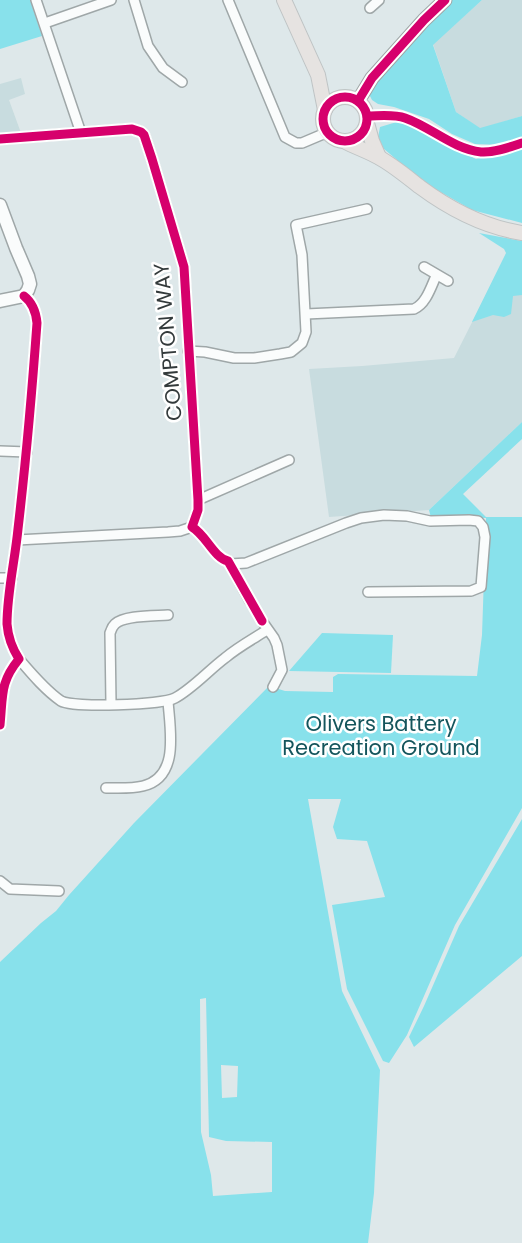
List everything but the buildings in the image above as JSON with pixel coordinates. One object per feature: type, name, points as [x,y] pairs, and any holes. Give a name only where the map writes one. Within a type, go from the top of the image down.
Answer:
[{"type":"main road","points":[[284,0],[318,75],[325,110]]},
{"type":"main road","points":[[318,75],[337,98]]},
{"type":"main road","points":[[379,157],[372,141],[364,106],[352,98],[344,97],[337,98],[329,104],[323,118],[324,125],[327,132],[337,139],[379,157],[432,196],[471,218],[501,229],[522,233]]},
{"type":"main road","points":[[344,141],[363,132],[367,123]]},
{"type":"street","points":[[36,0],[81,133]]},
{"type":"street","points":[[45,23],[111,0]]},
{"type":"street","points":[[134,0],[148,46],[163,68],[182,82]]},
{"type":"street","points":[[228,0],[285,137],[296,143],[302,143],[327,132]]},
{"type":"street","points":[[370,8],[379,0]]},
{"type":"street","points":[[358,101],[372,78],[445,0]]},
{"type":"street","name":"COMPTON WAY","points":[[0,139],[132,129],[144,135],[184,267],[198,500],[198,510],[192,527]]},
{"type":"street","points":[[0,205],[30,284],[24,296],[0,301]]},
{"type":"street","points":[[188,351],[234,358],[254,358],[291,352],[302,343],[306,332],[302,255],[296,225],[367,209]]},
{"type":"street","points":[[424,267],[448,281]]},
{"type":"street","points":[[306,314],[414,309],[427,296],[436,276]]},
{"type":"street","points":[[24,296],[36,314],[37,323],[27,452],[7,626],[12,647],[19,659],[42,684],[63,702],[81,705],[155,703],[168,701],[180,695],[264,625],[277,645],[282,670],[273,687]]},
{"type":"street","points":[[0,451],[27,452]]},
{"type":"street","points":[[198,500],[290,460]]},
{"type":"street","points":[[17,540],[168,532],[192,527],[203,535],[222,559],[231,564],[246,563],[335,527],[384,515],[407,516],[430,521],[478,521],[483,527],[481,587],[471,591],[368,592]]},
{"type":"street","points":[[228,561],[250,601]]},
{"type":"street","points":[[0,578],[12,578]]},
{"type":"street","points":[[111,704],[110,633],[112,628],[116,623],[126,619],[168,615]]},
{"type":"street","points":[[0,725],[4,677],[19,659]]},
{"type":"street","points":[[106,788],[127,789],[143,786],[154,782],[162,775],[170,757],[168,701]]},
{"type":"street","points":[[0,881],[10,889],[59,891]]},
{"type":"shaded area","points":[[482,0],[522,0],[522,116],[480,129],[456,112],[433,44]]},
{"type":"shaded area","points":[[21,78],[25,94],[9,100],[21,133],[0,134],[0,84]]},
{"type":"shaded area","points":[[507,253],[522,255],[522,422],[429,510],[329,517],[309,369],[454,358]]},
{"type":"green space","points":[[0,0],[30,0],[42,36],[0,49]]},
{"type":"green space","points":[[450,0],[482,0],[433,45],[456,112],[480,128],[522,116],[522,141],[502,145],[475,144],[452,134],[429,119],[378,104],[372,100],[369,94],[379,74]]},
{"type":"green space","points":[[400,121],[476,159],[522,147],[522,223],[472,210],[423,182],[377,143],[380,127]]},
{"type":"green space","points":[[479,233],[522,241],[522,295],[513,296],[511,314],[504,317],[493,315],[472,322],[506,253],[504,249]]},
{"type":"green space","name":"Olivers Battery Recreation Ground","points":[[522,422],[522,439],[463,494],[486,517],[522,517],[522,808],[455,925],[407,1035],[389,1063],[383,1061],[347,989],[332,905],[385,897],[367,841],[337,839],[333,827],[341,799],[308,799],[342,991],[380,1070],[374,1193],[368,1243],[0,1243],[0,962],[56,911],[134,823],[269,686],[285,691],[333,692],[333,677],[338,674],[477,676],[482,635],[486,518],[431,518],[429,510]],"holes":[[[206,998],[209,1137],[226,1141],[272,1142],[272,1192],[213,1196],[211,1175],[201,1132],[200,999]],[[221,1065],[238,1066],[237,1097],[222,1098]]]},
{"type":"green space","points":[[322,633],[393,635],[391,673],[289,671]]},
{"type":"green space","points":[[522,819],[522,956],[414,1047],[409,1037],[459,926]]},
{"type":"cycle path","points":[[358,101],[372,78],[445,0]]},
{"type":"cycle path","points":[[345,97],[360,104],[367,119],[360,134],[345,141],[330,134],[323,119],[330,104],[345,97]]},
{"type":"cycle path","points":[[367,116],[405,118],[461,147],[481,152],[497,151],[522,143]]},
{"type":"cycle path","points":[[0,139],[132,129],[144,135],[184,267],[198,500],[198,510],[192,527],[202,535],[218,556],[228,561],[262,621]]},
{"type":"cycle path","points":[[0,725],[5,682],[19,659],[9,638],[7,612],[24,477],[37,323],[34,308],[24,296]]}]
